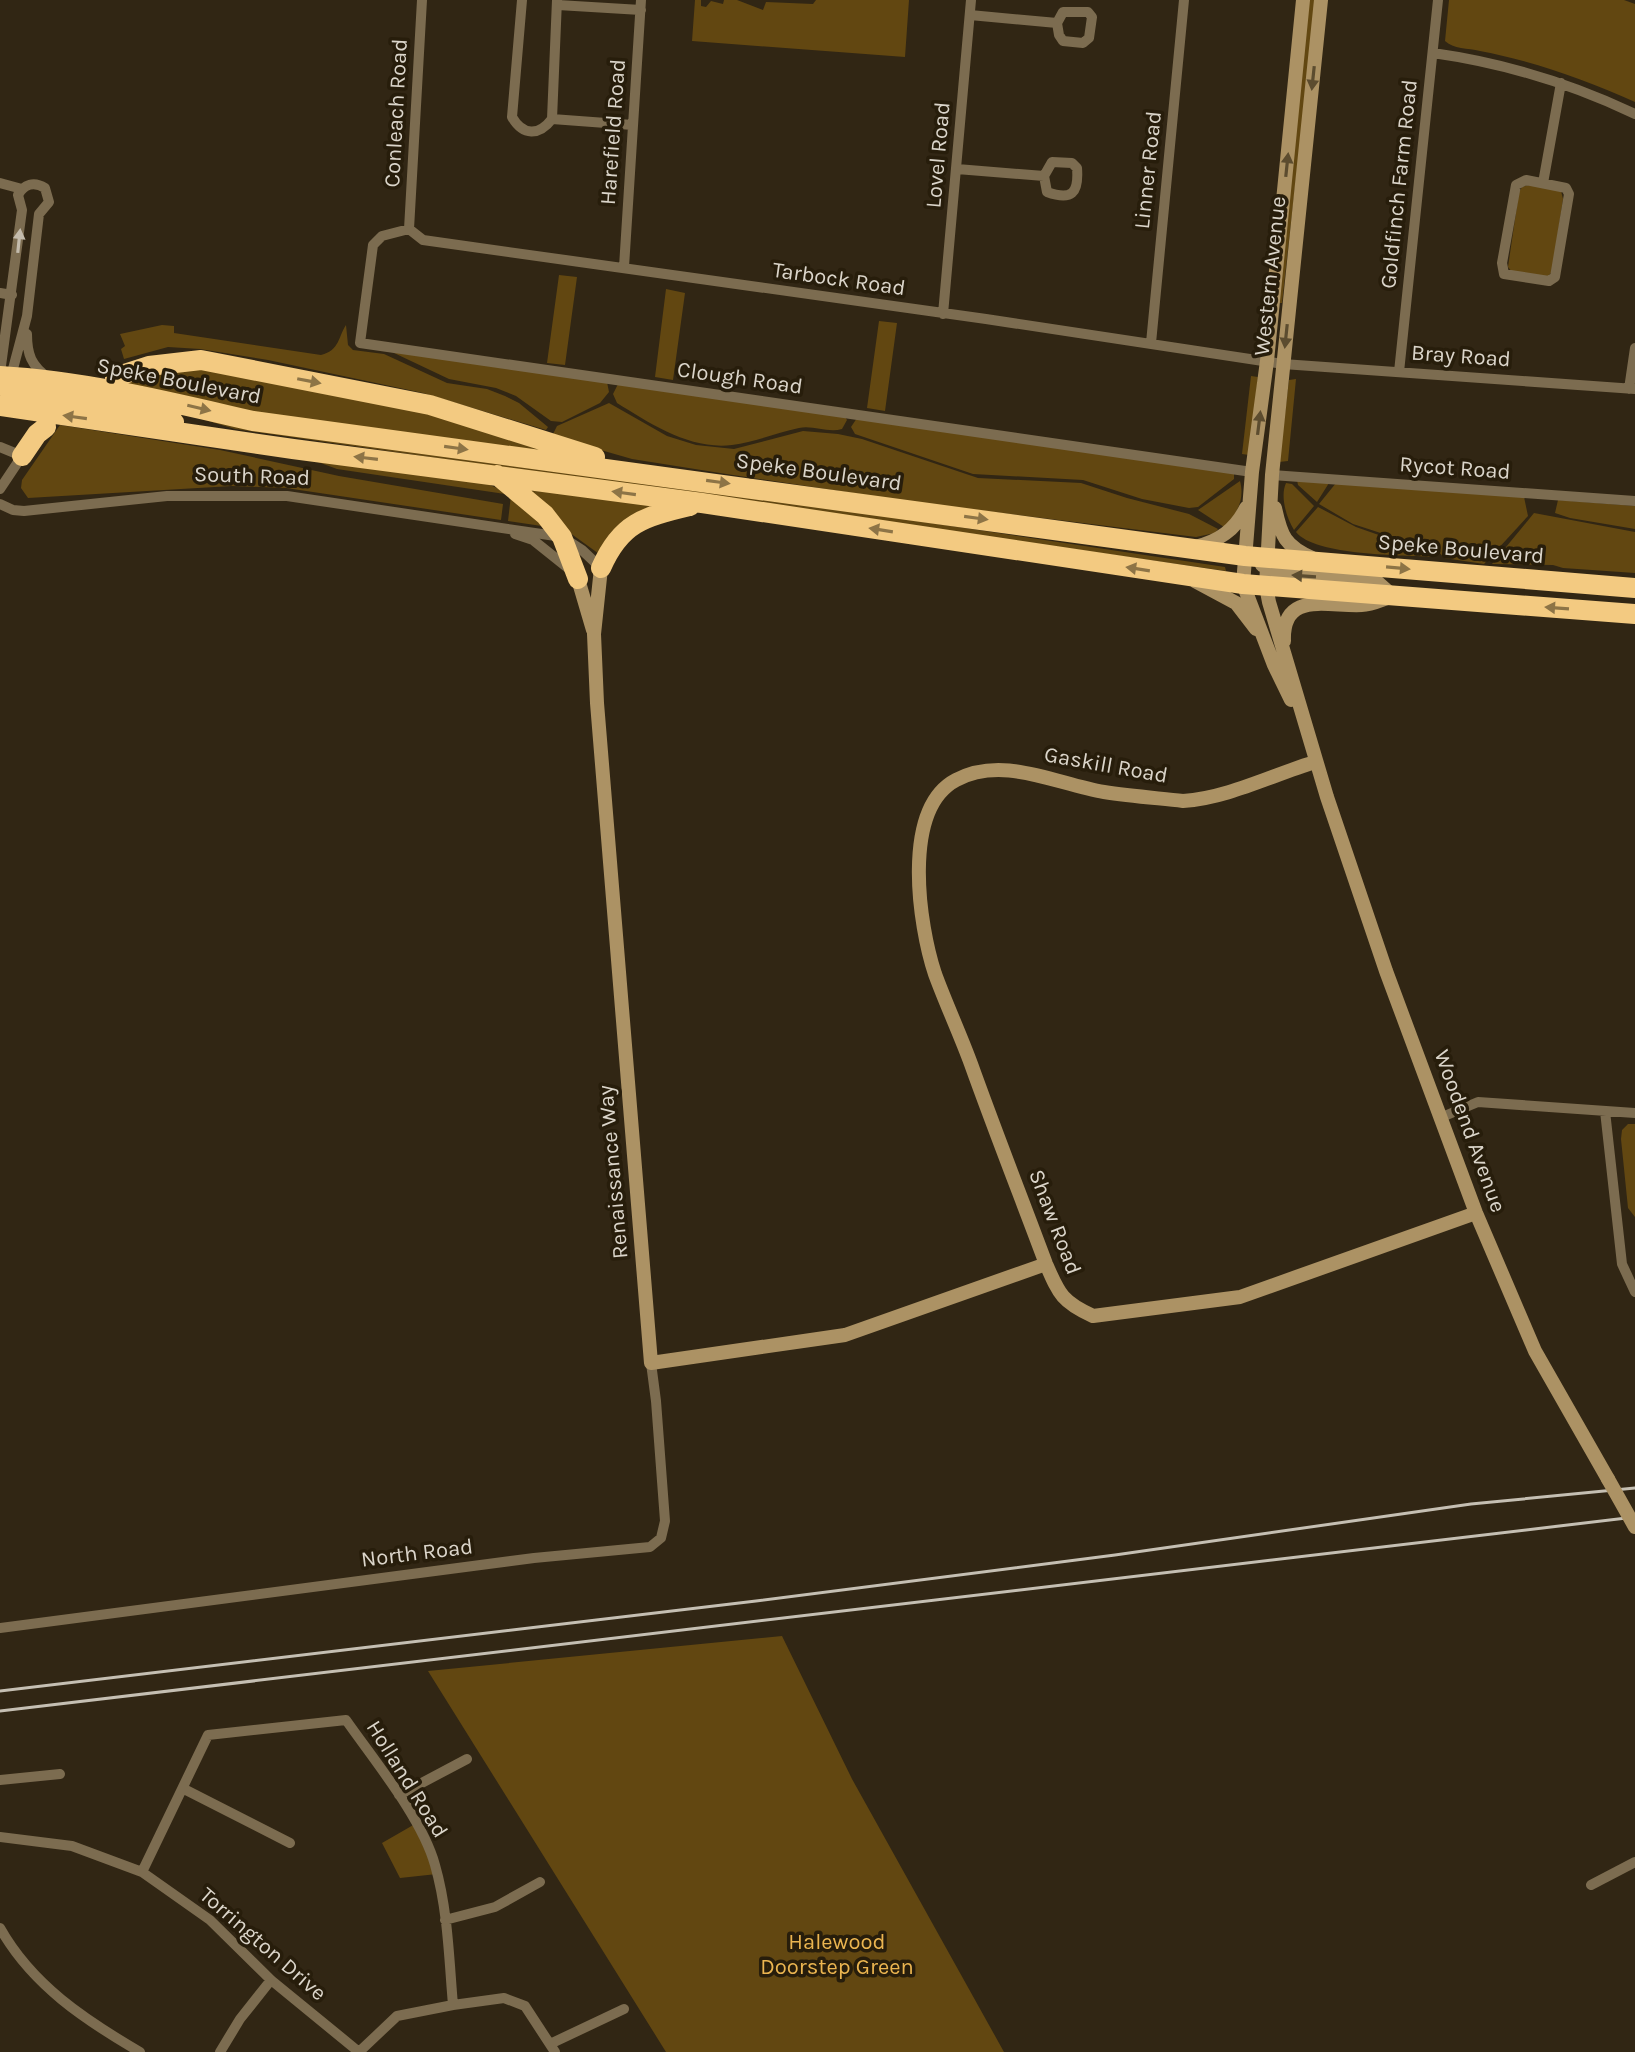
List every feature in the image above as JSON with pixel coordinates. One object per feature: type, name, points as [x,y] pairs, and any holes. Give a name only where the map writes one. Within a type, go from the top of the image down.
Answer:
[{"type":"highway","points":[[115,377],[149,366],[201,360],[430,405],[641,472]]},
{"type":"highway","name":"Speke Boulevard","points":[[2,384],[55,382],[147,396],[253,421],[1190,548],[1244,571],[1267,570],[1393,596],[1635,614]]},
{"type":"highway","name":"Speke Boulevard","points":[[2,384],[207,436],[702,503],[1176,574],[1267,570],[1321,561],[1635,588]]},
{"type":"highway","points":[[22,456],[37,434],[46,427]]},
{"type":"highway","points":[[497,475],[545,515],[562,537],[578,579]]},
{"type":"highway","points":[[601,568],[609,549],[626,529],[656,514],[702,503]]},
{"type":"street","name":"Conleach Road","points":[[409,229],[422,0]]},
{"type":"street","points":[[522,0],[512,117],[517,126],[530,132],[538,132],[552,119],[557,2],[641,5]]},
{"type":"street","name":"Lovel Road","points":[[943,314],[971,0]]},
{"type":"street","name":"Linner Road","points":[[1151,343],[1184,0]]},
{"type":"street","name":"Western Avenue","points":[[1244,571],[1303,0]]},
{"type":"street","name":"Western Avenue","points":[[1267,570],[1283,364],[1321,0]]},
{"type":"street","name":"Goldfinch Farm Road","points":[[1399,372],[1438,0]]},
{"type":"street","name":"Harefield Road","points":[[624,267],[641,5]]},
{"type":"street","points":[[970,15],[1057,23]]},
{"type":"street","points":[[1433,53],[1496,64],[1561,83],[1635,114]]},
{"type":"street","points":[[1543,183],[1561,83]]},
{"type":"street","points":[[552,119],[633,125]]},
{"type":"street","points":[[957,169],[1044,176]]},
{"type":"street","points":[[1526,180],[1543,183],[1566,188],[1569,194],[1555,277],[1549,281],[1504,274],[1502,263],[1516,185],[1526,180]]},
{"type":"street","points":[[0,183],[22,189],[35,184],[48,193],[47,207],[39,214],[28,214],[22,210]]},
{"type":"street","points":[[2,384],[22,210],[18,200],[22,189]]},
{"type":"street","points":[[39,214],[27,316],[27,352],[32,363],[55,382]]},
{"type":"street","name":"Tarbock Road","points":[[409,229],[423,240],[1267,361]]},
{"type":"street","name":"Clough Road","points":[[409,229],[382,236],[373,245],[360,343],[1252,472]]},
{"type":"street","points":[[0,293],[12,295]]},
{"type":"street","points":[[2,384],[27,316]]},
{"type":"street","points":[[1632,389],[1635,348]]},
{"type":"street","name":"Bray Road","points":[[1267,361],[1632,389]]},
{"type":"street","points":[[0,447],[22,456],[0,489]]},
{"type":"street","points":[[1272,482],[1285,540],[1292,549],[1321,561]]},
{"type":"street","name":"Rycot Road","points":[[1272,482],[1635,501]]},
{"type":"street","name":"South Road","points":[[0,504],[24,511],[167,496],[287,496],[562,537],[601,568]]},
{"type":"street","points":[[1190,548],[1207,544],[1236,527],[1249,501]]},
{"type":"street","name":"South Road","points":[[502,529],[533,540],[578,579]]},
{"type":"street","points":[[1113,537],[1126,549],[1232,564],[1244,571]]},
{"type":"street","name":"Renaissance Way","points":[[601,568],[594,634],[597,703],[651,1363]]},
{"type":"street","name":"Woodend Avenue","points":[[1267,570],[1285,652],[1315,762],[1386,971],[1476,1213],[1535,1351],[1635,1527]]},
{"type":"street","name":"Woodend Avenue","points":[[1244,571],[1274,665],[1307,733]]},
{"type":"street","points":[[1176,574],[1236,603],[1254,624],[1274,665]]},
{"type":"street","points":[[578,579],[594,634]]},
{"type":"street","points":[[1285,652],[1284,628],[1287,617],[1295,609],[1310,604],[1365,606],[1393,596]]},
{"type":"street","name":"Gaskill Road","points":[[938,794],[956,780],[989,770],[1019,771],[1101,791],[1196,800],[1254,784],[1315,762]]},
{"type":"street","name":"Shaw Road","points":[[938,794],[925,825],[919,872],[922,912],[935,972],[1046,1264],[1060,1295],[1077,1309],[1093,1316],[1240,1297],[1476,1213]]},
{"type":"street","points":[[1442,1117],[1478,1102],[1635,1113]]},
{"type":"street","points":[[1605,1111],[1622,1264],[1635,1292]]},
{"type":"street","points":[[651,1363],[845,1335],[1046,1264]]},
{"type":"street","name":"North Road","points":[[0,1628],[534,1558],[650,1547],[661,1538],[665,1521],[651,1363]]},
{"type":"street","name":"Holland Road","points":[[142,1872],[208,1735],[346,1720],[399,1795],[430,1850],[436,1866],[445,1920],[453,2005]]},
{"type":"street","points":[[399,1795],[467,1759]]},
{"type":"street","points":[[0,1780],[60,1774]]},
{"type":"street","points":[[184,1789],[290,1843]]},
{"type":"street","name":"Torrington Drive","points":[[0,1837],[72,1846],[142,1872],[210,1920],[271,1980],[359,2052]]},
{"type":"street","points":[[1591,1885],[1635,1862]]},
{"type":"street","points":[[445,1920],[495,1907],[540,1882]]},
{"type":"street","points":[[0,1928],[12,1950],[47,1988],[85,2019],[140,2052]]},
{"type":"street","points":[[220,2052],[240,2019],[271,1980]]},
{"type":"street","points":[[359,2052],[397,2016],[453,2005],[504,1998],[516,2000],[525,2006],[553,2048],[624,2009]]},
{"type":"green space","points":[[695,0],[701,0],[701,6],[706,7],[711,1],[723,4],[724,0],[737,0],[763,10],[766,2],[813,4],[816,0],[909,0],[905,57],[692,41]]},
{"type":"green space","points":[[1309,0],[1316,0],[1282,303],[1276,303]]},
{"type":"green space","points":[[1449,0],[1624,0],[1635,4],[1635,102],[1539,66],[1448,44],[1445,41]]},
{"type":"green space","points":[[1529,185],[1561,191],[1563,199],[1552,272],[1547,277],[1512,272],[1508,267],[1519,192]]},
{"type":"green space","points":[[559,275],[577,277],[565,365],[547,363]]},
{"type":"green space","points":[[666,289],[685,293],[673,380],[655,377]]},
{"type":"green space","points":[[879,321],[897,323],[885,411],[867,408]]},
{"type":"green space","points":[[162,325],[174,326],[174,333],[321,355],[335,346],[346,325],[348,345],[353,350],[384,354],[447,383],[487,389],[505,396],[519,403],[548,427],[546,430],[423,393],[200,349],[168,347],[124,359],[121,349],[125,346],[120,334]]},
{"type":"green space","points":[[392,352],[607,382],[609,392],[600,403],[562,422],[551,421],[516,396],[496,388],[449,379]]},
{"type":"green space","points":[[201,368],[376,398],[584,460],[259,413],[119,383],[133,377]]},
{"type":"green space","points":[[1251,376],[1258,377],[1249,455],[1242,454]]},
{"type":"green space","points":[[1296,379],[1288,461],[1279,462],[1289,380]]},
{"type":"green space","points":[[618,384],[845,417],[847,420],[842,429],[837,430],[804,427],[732,445],[701,444],[672,434],[617,403],[613,394]]},
{"type":"green space","points":[[609,403],[667,436],[696,445],[734,449],[803,431],[838,434],[862,439],[978,478],[1081,483],[1189,514],[1218,529],[1215,533],[1196,537],[912,502],[632,459],[552,436],[557,426]]},
{"type":"green space","points":[[165,408],[1225,567],[1226,571],[235,429]]},
{"type":"green space","points":[[857,418],[1234,473],[1234,479],[1198,507],[1189,508],[1142,499],[1083,480],[973,474],[855,434],[851,427]]},
{"type":"green space","points":[[60,425],[220,450],[339,476],[503,504],[501,520],[286,488],[232,486],[28,498],[21,488],[22,480]]},
{"type":"green space","points":[[307,458],[485,483],[519,497],[555,528],[508,521],[511,495],[337,469]]},
{"type":"green space","points":[[1297,480],[1329,483],[1317,502],[1298,485]]},
{"type":"green space","points":[[1240,481],[1239,506],[1224,527],[1198,510]]},
{"type":"green space","points":[[1286,483],[1292,484],[1314,506],[1294,530],[1285,506]]},
{"type":"green space","points":[[1336,483],[1524,497],[1528,516],[1484,564],[1444,558],[1439,552],[1353,524],[1319,504]]},
{"type":"green space","points":[[526,490],[662,503],[602,556],[570,533]]},
{"type":"green space","points":[[1558,500],[1635,506],[1635,529],[1555,513]]},
{"type":"green space","points":[[1318,507],[1356,527],[1435,557],[1361,553],[1306,540],[1296,532]]},
{"type":"green space","points":[[1534,513],[1635,532],[1635,573],[1553,565],[1492,564]]},
{"type":"green space","points":[[1628,1124],[1635,1124],[1635,1217],[1628,1208],[1621,1139],[1622,1130]]},
{"type":"green space","name":"Halewood Doorstep Green","points":[[782,1636],[852,1779],[1004,2052],[666,2052],[428,1671]]},
{"type":"green space","points":[[415,1824],[437,1874],[400,1878],[382,1843]]},
{"type":"railway","points":[[0,1691],[756,1601],[1115,1555],[1471,1504],[1635,1488]]},
{"type":"railway","points":[[0,1711],[1635,1517]]}]
